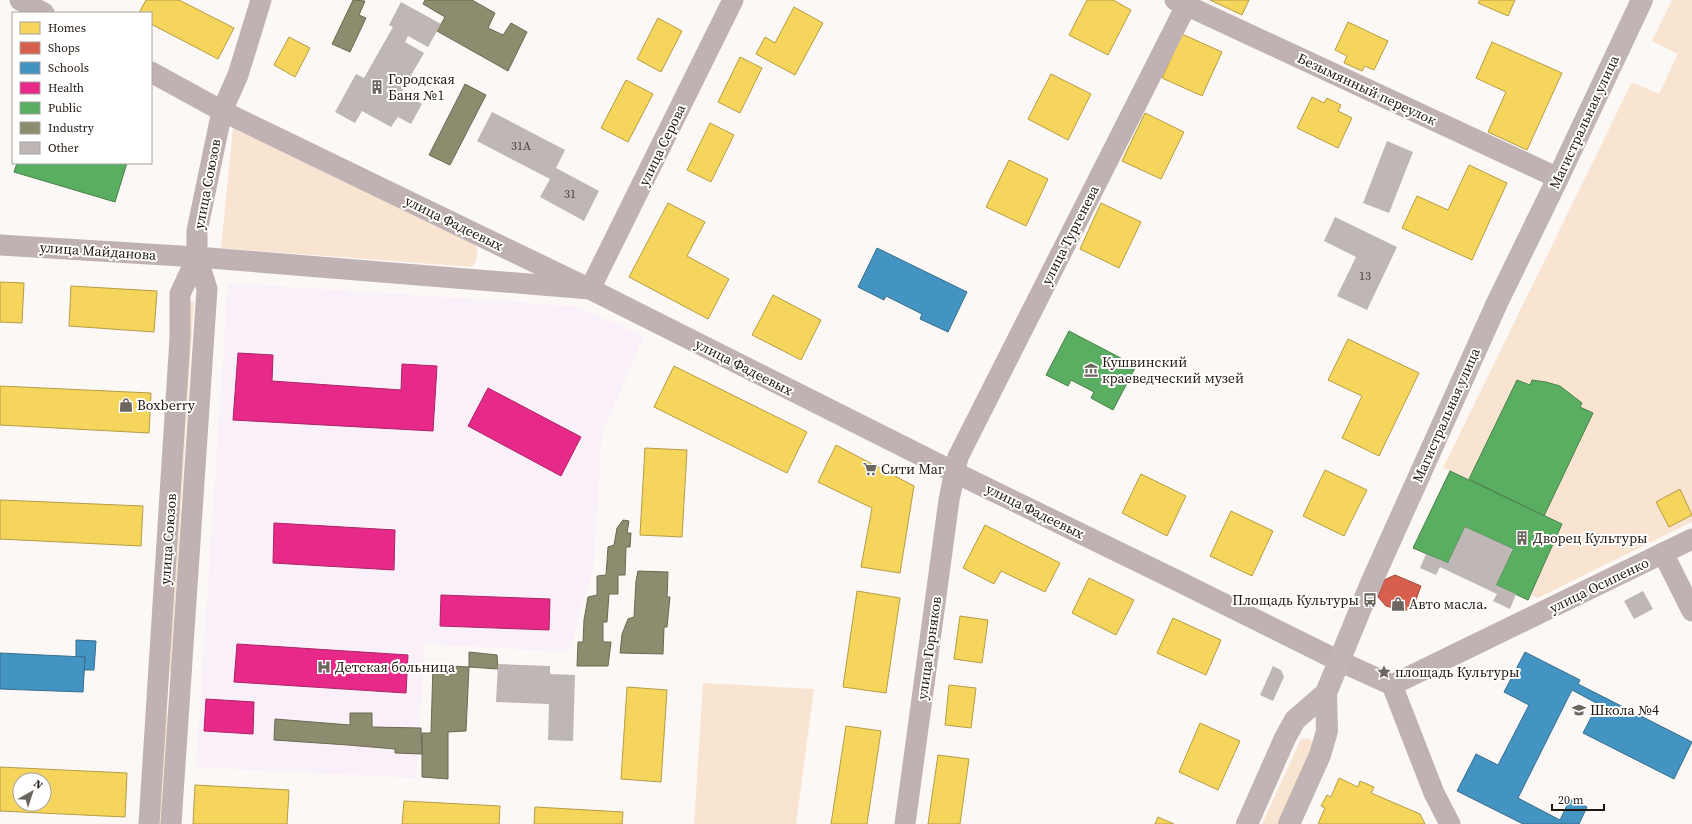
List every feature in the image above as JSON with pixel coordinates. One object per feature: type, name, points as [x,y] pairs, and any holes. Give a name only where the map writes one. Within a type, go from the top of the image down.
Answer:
[{"type":"main road","name":"Магистральная улица","points":[[1247,824],[1285,738],[1295,720],[1326,692],[1372,581],[1493,310],[1558,178],[1642,0]]},
{"type":"main road","points":[[1289,824],[1320,755],[1327,731],[1326,692]]},
{"type":"street","points":[[20,0],[42,12]]},
{"type":"street","name":"улица Союзов","points":[[171,824],[207,289],[196,257],[197,231],[222,111],[238,75],[261,0]]},
{"type":"street","name":"улица Серова","points":[[590,289],[733,0]]},
{"type":"street","name":"Безымянный переулок","points":[[1184,2],[1558,178]]},
{"type":"street","name":"улица Тургенева","points":[[954,472],[961,450],[1184,2]]},
{"type":"street","name":"улица Фадеевых","points":[[152,73],[222,111],[590,289],[954,472],[1173,578],[1339,661]]},
{"type":"street","name":"улица Майданова","points":[[0,245],[196,257],[590,289]]},
{"type":"street","name":"улица Союзов","points":[[149,824],[180,338],[180,294],[196,257]]},
{"type":"street","name":"улица Горняков","points":[[905,824],[954,472]]},
{"type":"street","name":"улица Осипенко","points":[[1392,685],[1692,539]]},
{"type":"street","points":[[1663,553],[1692,611]]},
{"type":"street","points":[[1339,661],[1392,685],[1434,793],[1450,824]]},
{"type":"street","points":[[158,685],[180,685]]},
{"type":"shaded area","points":[[1672,0],[1692,0],[1692,522],[1538,598],[1530,595],[1562,524],[1544,516],[1592,413],[1580,407],[1582,403],[1559,387],[1532,380],[1530,385],[1517,380],[1469,479],[1443,468],[1632,82],[1659,94],[1678,54],[1652,41]]},
{"type":"shaded area","points":[[233,128],[475,245],[477,252],[476,262],[472,267],[221,248]]},
{"type":"shaded area","points":[[228,283],[579,307],[643,337],[602,434],[593,570],[569,652],[425,644],[416,778],[196,767]]},
{"type":"shaded area","points":[[194,301],[171,671],[165,672],[189,302]]},
{"type":"shaded area","points":[[703,683],[814,689],[796,824],[694,824]]},
{"type":"shaded area","points":[[168,713],[163,824],[157,824],[162,714]]},
{"type":"shaded area","points":[[1308,738],[1315,744],[1279,824],[1262,824],[1301,739]]},
{"type":"building: Homes","points":[[146,0],[179,0],[234,28],[218,59],[152,25],[152,12],[140,12]]},
{"type":"building: Homes","points":[[1087,0],[1113,0],[1131,10],[1108,55],[1069,35]]},
{"type":"building: Homes","points":[[1210,0],[1249,0],[1242,15]]},
{"type":"building: Homes","points":[[1480,0],[1515,0],[1508,16],[1478,3]]},
{"type":"building: Homes","points":[[794,7],[823,23],[795,75],[756,54],[765,37],[775,43]]},
{"type":"building: Homes","points":[[658,18],[682,31],[661,72],[637,59]]},
{"type":"building: Homes","points":[[1348,22],[1388,41],[1374,70],[1365,66],[1362,71],[1344,63],[1347,56],[1335,50]]},
{"type":"building: Homes","points":[[1182,34],[1222,52],[1202,96],[1162,78]]},
{"type":"building: Homes","points":[[289,37],[310,48],[295,77],[274,65]]},
{"type":"building: Homes","points":[[1492,42],[1562,73],[1527,150],[1488,132],[1506,92],[1476,78]]},
{"type":"building: Homes","points":[[740,57],[762,68],[740,113],[718,102]]},
{"type":"building: Homes","points":[[1051,74],[1091,94],[1068,140],[1028,119]]},
{"type":"building: Homes","points":[[626,80],[653,94],[628,142],[601,128]]},
{"type":"building: Homes","points":[[1312,97],[1324,103],[1327,98],[1341,105],[1338,111],[1352,118],[1338,148],[1297,128]]},
{"type":"building: Homes","points":[[1145,113],[1184,132],[1161,179],[1122,161]]},
{"type":"building: Homes","points":[[710,123],[734,135],[711,182],[687,170]]},
{"type":"building: Homes","points":[[1009,160],[1048,179],[1026,226],[986,207]]},
{"type":"building: Homes","points":[[1469,165],[1507,183],[1472,260],[1402,228],[1417,196],[1448,210]]},
{"type":"building: Homes","points":[[668,203],[705,222],[687,256],[729,279],[708,319],[629,277]]},
{"type":"building: Homes","points":[[1101,203],[1141,222],[1119,268],[1080,249]]},
{"type":"building: Homes","points":[[0,282],[24,283],[22,323],[0,322]]},
{"type":"building: Homes","points":[[71,286],[157,291],[154,332],[69,326]]},
{"type":"building: Homes","points":[[773,295],[821,320],[801,360],[752,335]]},
{"type":"building: Homes","points":[[1348,339],[1419,373],[1379,456],[1342,438],[1362,396],[1328,380]]},
{"type":"building: Homes","points":[[674,366],[807,432],[787,473],[654,407]]},
{"type":"building: Homes","points":[[0,386],[151,393],[149,433],[0,425]]},
{"type":"building: Homes","points":[[836,445],[914,486],[900,573],[861,567],[872,508],[818,482]]},
{"type":"building: Homes","points":[[645,448],[687,450],[682,537],[640,535]]},
{"type":"building: Homes","points":[[1325,470],[1367,490],[1344,536],[1303,516]]},
{"type":"building: Homes","points":[[1141,474],[1186,496],[1167,536],[1122,513]]},
{"type":"building: Homes","points":[[1680,489],[1692,515],[1669,527],[1656,502]]},
{"type":"building: Homes","points":[[0,500],[143,506],[141,546],[0,539]]},
{"type":"building: Homes","points":[[1231,511],[1273,531],[1252,576],[1210,556]]},
{"type":"building: Homes","points":[[985,525],[1060,563],[1045,592],[1001,571],[994,584],[963,568]]},
{"type":"building: Homes","points":[[1089,578],[1134,600],[1116,635],[1072,613]]},
{"type":"building: Homes","points":[[857,591],[900,598],[886,693],[843,687]]},
{"type":"building: Homes","points":[[960,616],[988,620],[982,663],[954,659]]},
{"type":"building: Homes","points":[[1173,618],[1221,640],[1206,675],[1157,653]]},
{"type":"building: Homes","points":[[949,685],[976,688],[971,728],[945,725]]},
{"type":"building: Homes","points":[[627,687],[667,690],[661,782],[621,779]]},
{"type":"building: Homes","points":[[1200,723],[1240,741],[1218,790],[1179,772]]},
{"type":"building: Homes","points":[[846,726],[881,731],[867,824],[831,824]]},
{"type":"building: Homes","points":[[938,755],[969,759],[960,824],[928,824]]},
{"type":"building: Homes","points":[[0,767],[127,773],[125,817],[21,812],[52,812],[52,772],[12,772],[12,812],[0,811]]},
{"type":"building: Homes","points":[[1339,778],[1358,787],[1360,781],[1374,787],[1371,793],[1420,814],[1425,824],[1318,824],[1325,808],[1321,806],[1327,795],[1331,797]]},
{"type":"building: Homes","points":[[195,785],[289,790],[287,824],[193,824]]},
{"type":"building: Homes","points":[[404,801],[500,806],[499,824],[402,824]]},
{"type":"building: Homes","points":[[535,807],[623,812],[622,824],[534,824]]},
{"type":"building: Homes","points":[[1158,817],[1174,824],[1155,824]]},
{"type":"building: Shops","points":[[1395,575],[1421,586],[1412,610],[1400,610],[1386,606],[1378,597],[1384,580]]},
{"type":"building: Schools","points":[[877,248],[967,292],[948,332],[920,319],[922,314],[886,296],[884,300],[858,287]]},
{"type":"building: Schools","points":[[76,640],[96,641],[94,670],[84,670],[85,657],[76,657]]},
{"type":"building: Schools","points":[[1525,652],[1580,680],[1578,684],[1692,742],[1674,779],[1583,733],[1598,704],[1572,690],[1518,798],[1560,820],[1570,799],[1587,807],[1579,824],[1523,824],[1457,791],[1476,754],[1498,765],[1529,705],[1504,692]]},
{"type":"building: Schools","points":[[0,653],[85,657],[83,692],[0,689]]},
{"type":"building: Health","points":[[238,353],[273,355],[272,381],[401,390],[402,364],[437,366],[433,431],[233,420]]},
{"type":"building: Health","points":[[488,388],[581,437],[561,476],[468,426]]},
{"type":"building: Health","points":[[274,523],[395,530],[394,570],[273,563]]},
{"type":"building: Health","points":[[441,595],[550,599],[549,630],[440,626]]},
{"type":"building: Health","points":[[237,644],[408,655],[406,693],[234,682]]},
{"type":"building: Health","points":[[206,699],[254,702],[253,734],[204,731]]},
{"type":"building: Public","points":[[17,164],[127,164],[115,202],[14,172]]},
{"type":"building: Public","name":"Кушвинский краеведческий музей","points":[[1069,331],[1136,366],[1113,410],[1091,398],[1094,392],[1071,380],[1068,386],[1046,375]]},
{"type":"building: Public","points":[[1517,380],[1530,385],[1532,380],[1560,386],[1582,403],[1580,407],[1593,413],[1544,516],[1469,479]]},
{"type":"building: Public","name":"Дворец Культуры","points":[[1450,471],[1562,524],[1528,600],[1496,585],[1513,549],[1465,527],[1448,563],[1413,548]]},
{"type":"building: Industry","points":[[353,0],[365,1],[359,15],[366,18],[350,52],[332,44]]},
{"type":"building: Industry","points":[[425,0],[472,0],[495,13],[488,28],[503,35],[511,23],[527,32],[508,71],[437,31],[445,17],[423,4]]},
{"type":"building: Industry","points":[[465,84],[486,95],[450,165],[429,155]]},
{"type":"building: Industry","points":[[623,520],[629,521],[627,533],[631,533],[630,547],[626,547],[625,575],[618,575],[618,594],[609,594],[607,622],[603,622],[603,642],[611,642],[608,666],[577,666],[578,642],[583,642],[584,620],[588,597],[597,595],[597,576],[606,575],[608,547],[614,545],[617,528]]},
{"type":"building: Industry","points":[[638,571],[668,572],[667,597],[670,597],[667,627],[664,627],[663,654],[620,653],[622,634],[628,619],[634,617]]},
{"type":"building: Industry","points":[[469,652],[497,655],[498,669],[469,667]]},
{"type":"building: Industry","points":[[433,665],[469,667],[466,731],[448,732],[448,779],[422,777],[422,733],[431,733]]},
{"type":"building: Industry","points":[[350,713],[372,713],[372,727],[421,728],[422,754],[395,753],[395,749],[274,740],[275,719],[350,725]]},
{"type":"building: Other","name":"Городская Баня №1","points":[[401,2],[441,24],[428,47],[408,36],[405,42],[424,53],[399,96],[407,100],[409,96],[422,104],[411,124],[398,117],[391,127],[362,111],[355,123],[335,112],[356,74],[364,78],[393,27],[389,25]]},
{"type":"building: Other","points":[[492,112],[565,150],[556,168],[599,191],[584,221],[540,197],[550,179],[477,141]]},
{"type":"building: Other","points":[[1387,141],[1413,152],[1389,213],[1363,203]]},
{"type":"building: Other","points":[[1335,217],[1397,247],[1367,310],[1337,296],[1356,257],[1324,241]]},
{"type":"building: Other","points":[[1465,527],[1513,549],[1496,585],[1516,594],[1510,609],[1493,601],[1497,594],[1440,567],[1436,575],[1420,568],[1426,554],[1448,563]]},
{"type":"building: Other","points":[[1643,591],[1653,609],[1634,619],[1624,601]]},
{"type":"building: Other","points":[[498,664],[550,666],[550,674],[575,675],[573,741],[548,740],[549,704],[496,702]]},
{"type":"building: Other","points":[[1273,666],[1281,670],[1284,677],[1273,701],[1260,695]]},
{"type":"place","name":"Городская Баня №1","points":[[377,87]]},
{"type":"place","name":"Кушвинский краеведческий музей","points":[[1091,370]]},
{"type":"place","name":"Boxberry","points":[[126,405]]},
{"type":"place","name":"Сити Маг","points":[[870,469]]},
{"type":"place","name":"Дворец Культуры","points":[[1522,538]]},
{"type":"place","name":"Площадь Культуры","points":[[1370,600]]},
{"type":"place","name":"Авто масла.","points":[[1398,604]]},
{"type":"place","name":"Детская больница","points":[[324,667]]},
{"type":"place","name":"площадь Культуры","points":[[1384,672]]},
{"type":"place","name":"Школа №4","points":[[1579,710]]}]
